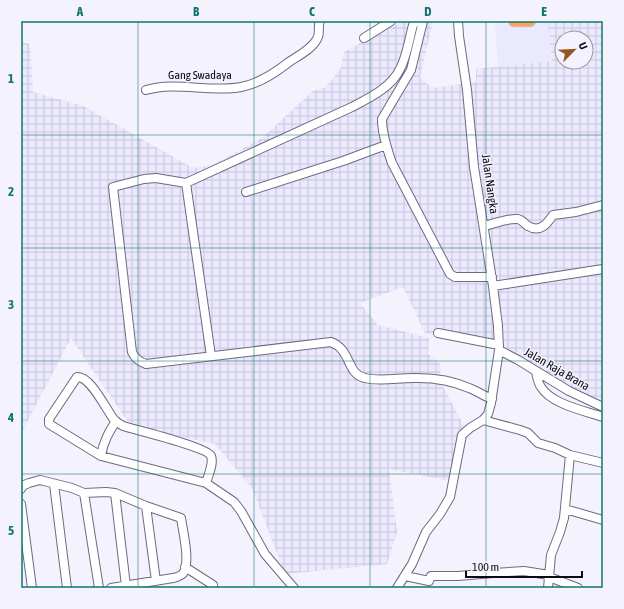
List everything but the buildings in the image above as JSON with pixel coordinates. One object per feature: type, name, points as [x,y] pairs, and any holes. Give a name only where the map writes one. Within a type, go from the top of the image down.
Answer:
[{"type":"highway","points":[[514,21],[530,21]]},
{"type":"street","name":"Gang Swadaya","points":[[146,90],[158,87],[228,89],[251,84],[272,74],[315,43],[319,34],[318,24],[320,21]]},
{"type":"street","points":[[364,38],[391,21]]},
{"type":"street","points":[[416,21],[413,25],[400,70],[382,90],[352,107],[186,183],[156,178],[144,179],[113,187],[132,352],[140,362],[146,364],[331,342],[338,345],[346,354],[352,369],[356,374],[365,378],[417,377],[437,379],[470,388],[492,398]]},
{"type":"street","points":[[423,21],[411,70],[382,118],[382,127],[386,145],[392,162],[450,274],[455,277],[492,277]]},
{"type":"street","name":"Jalan Nangka","points":[[458,21],[474,167],[492,277],[499,347],[492,398],[488,414],[483,420]]},
{"type":"street","points":[[246,192],[343,161],[386,145]]},
{"type":"street","points":[[186,183],[211,356]]},
{"type":"street","points":[[484,226],[515,219],[538,229],[545,227],[553,215],[576,212],[603,205]]},
{"type":"street","points":[[493,286],[603,269]]},
{"type":"street","name":"Jalan Raja Brana","points":[[438,333],[499,347],[536,372],[603,408]]},
{"type":"street","points":[[536,372],[540,387],[545,393],[564,404],[603,417]]},
{"type":"street","points":[[206,483],[211,463],[210,454],[191,445],[123,426],[116,421],[86,380],[80,376],[76,377],[72,382],[49,420],[49,424],[101,456],[206,483],[234,502],[265,554],[293,588]]},
{"type":"street","points":[[397,588],[412,564],[426,532],[440,514],[450,497],[462,435],[483,420],[528,433],[538,443],[555,448],[570,455],[603,463]]},
{"type":"street","points":[[101,456],[102,447],[116,421]]},
{"type":"street","points":[[548,588],[551,555],[563,525],[570,455]]},
{"type":"street","points":[[21,489],[22,486],[40,480],[72,488],[84,493],[115,493],[181,518],[186,552],[184,573],[181,576],[139,586],[111,588]]},
{"type":"street","points":[[54,484],[67,588]]},
{"type":"street","points":[[84,493],[98,588]]},
{"type":"street","points":[[115,493],[126,586]]},
{"type":"street","points":[[21,504],[32,588]]},
{"type":"street","points":[[146,506],[156,581]]},
{"type":"street","points":[[565,509],[603,520]]},
{"type":"street","points":[[185,567],[213,585]]},
{"type":"street","points":[[405,576],[429,581],[431,576],[458,576],[524,571],[549,576],[578,588]]},
{"type":"shaded area","points":[[401,21],[433,21],[420,77],[432,88],[476,82],[476,69],[552,61],[548,23],[559,21],[603,21],[603,407],[513,354],[444,336],[425,333],[403,287],[360,303],[378,325],[429,338],[428,354],[440,364],[441,383],[466,430],[451,481],[389,469],[397,532],[387,564],[285,574],[252,488],[215,444],[130,425],[71,338],[23,430],[21,429],[21,42],[30,44],[33,92],[83,106],[193,168],[213,165],[262,138],[314,90],[325,88],[340,70],[344,52]]},
{"type":"shaded area","points":[[513,21],[557,21],[548,23],[552,61],[498,67],[495,23],[512,24]]}]
